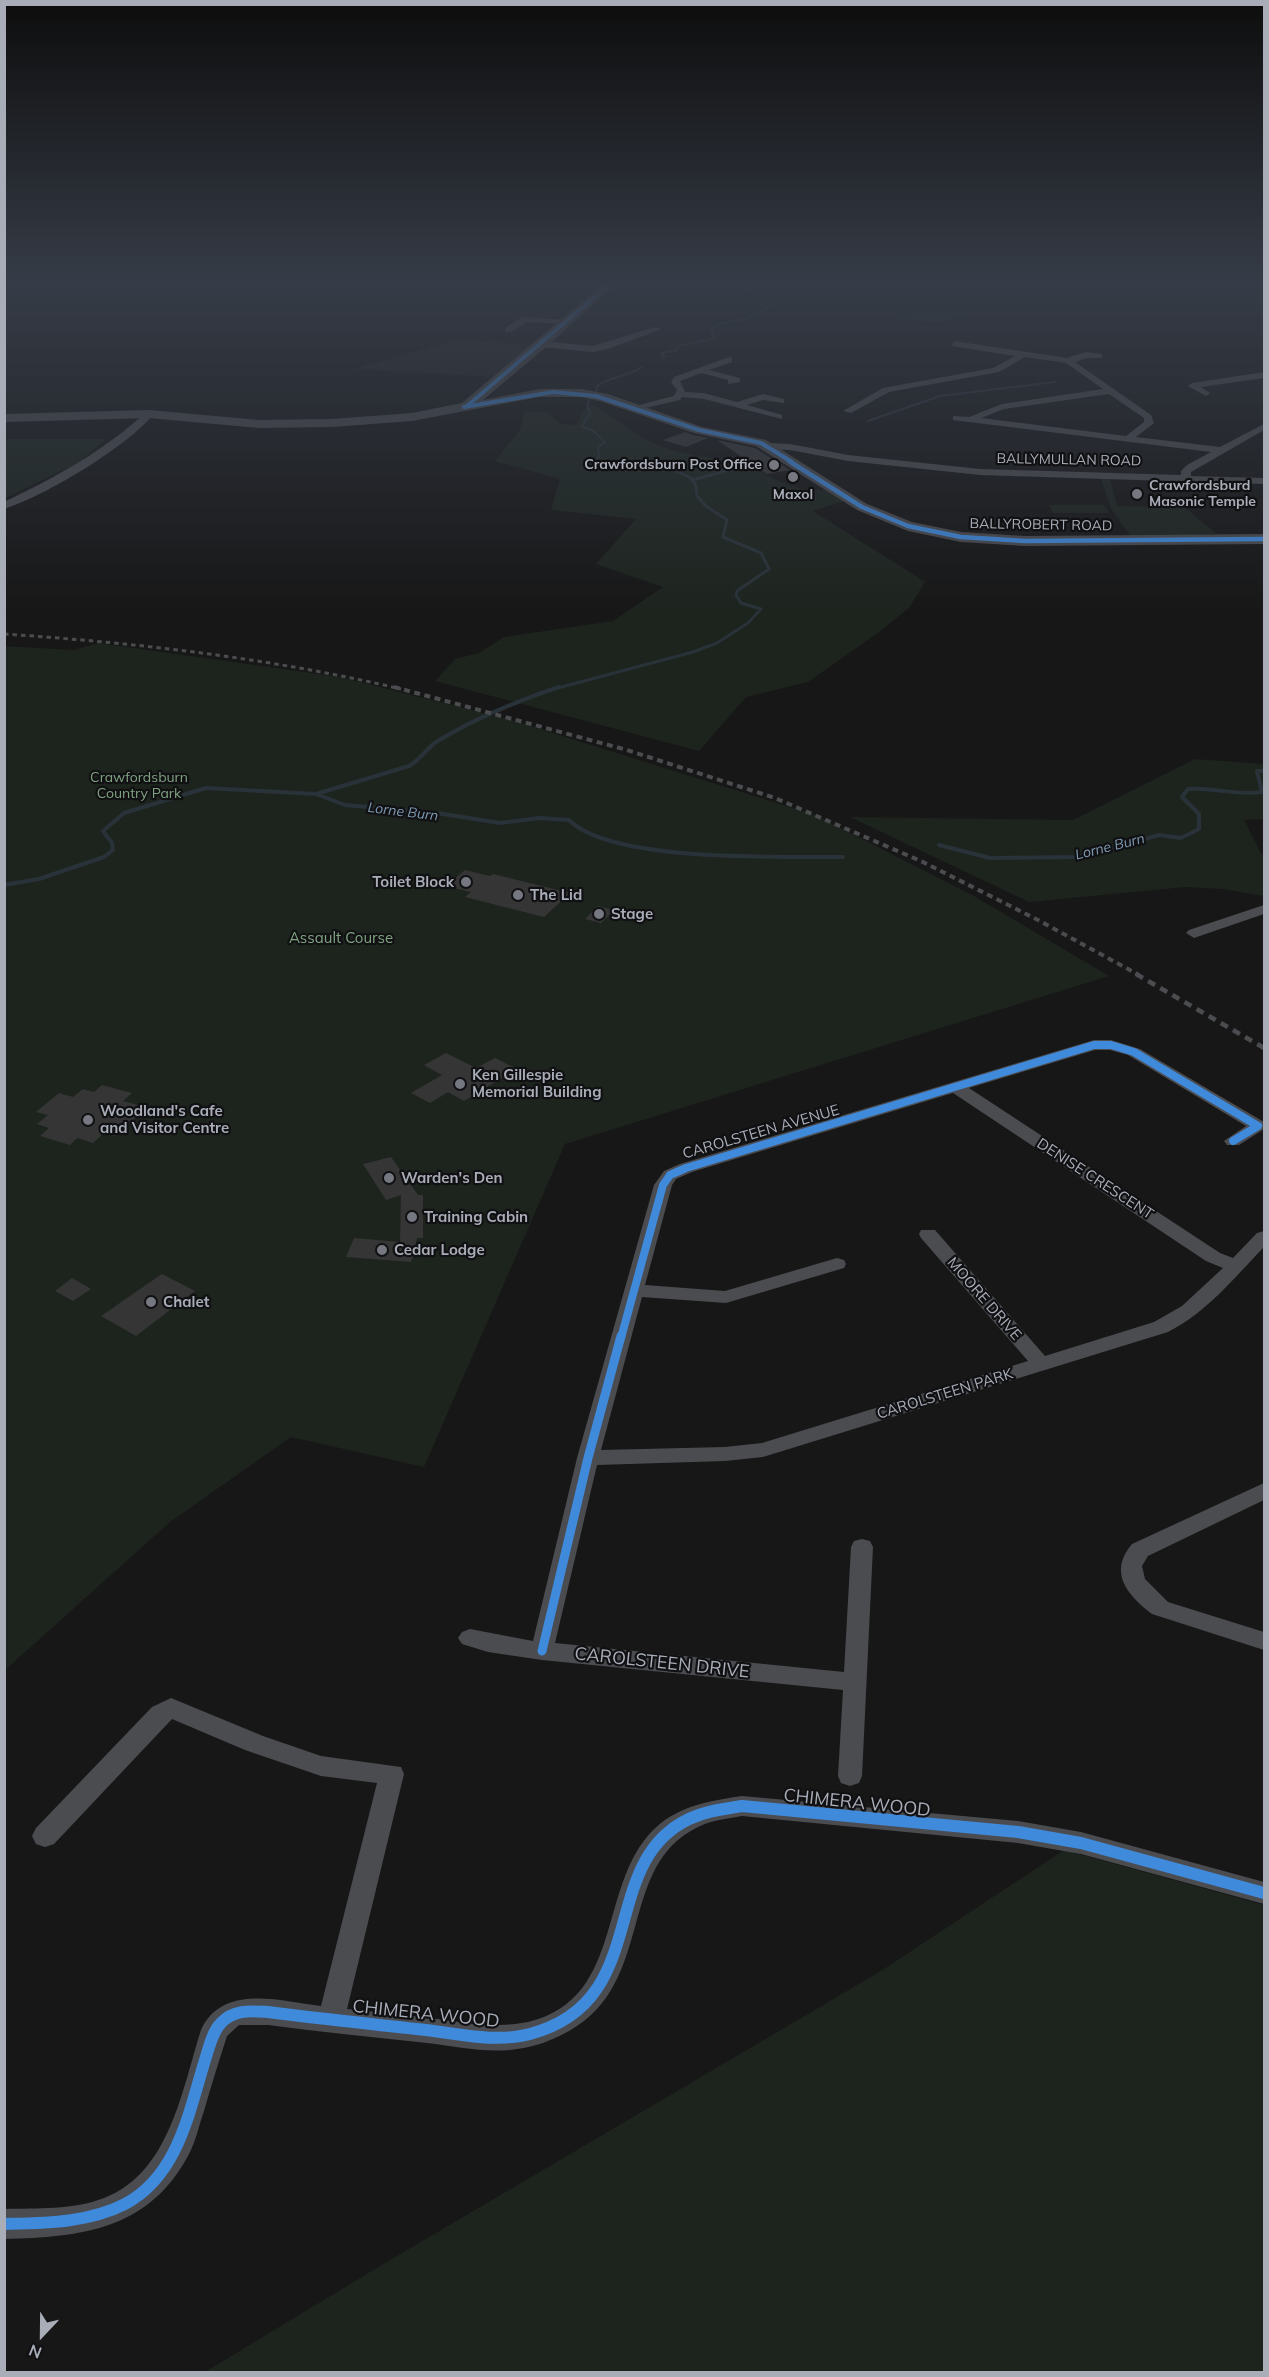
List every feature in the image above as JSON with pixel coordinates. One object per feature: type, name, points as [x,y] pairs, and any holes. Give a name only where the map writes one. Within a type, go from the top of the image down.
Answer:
[{"type":"main road","points":[[464,407],[480,394]]},
{"type":"main road","name":"BALLYROBERT ROAD","points":[[4,418],[149,414],[258,424],[289,424],[394,419],[534,394]]},
{"type":"main road","name":"BALLYROBERT ROAD","points":[[577,394],[596,396],[699,429],[767,446],[862,507],[908,526],[938,534],[988,540],[1025,541],[1264,539]]},
{"type":"street","points":[[632,408],[669,401],[682,394],[704,396],[779,417]]},
{"type":"street","points":[[860,413],[843,410],[878,394]]},
{"type":"street","points":[[971,419],[1002,406],[1088,394]]},
{"type":"street","points":[[1113,394],[1149,419],[1149,423],[1130,438]]},
{"type":"street","points":[[737,405],[760,396],[781,401]]},
{"type":"street","points":[[4,506],[81,466],[122,438],[149,414]]},
{"type":"street","points":[[956,418],[1220,450]]},
{"type":"street","points":[[1186,477],[1186,471],[1190,467],[1264,427]]},
{"type":"street","name":"BALLYMULLAN ROAD","points":[[767,446],[783,446],[848,458],[980,472],[1264,481]]},
{"type":"street","points":[[1194,933],[1264,909]]},
{"type":"street","name":"CAROLSTEEN AVENUE","points":[[542,1651],[588,1458],[663,1185],[670,1175],[686,1168],[1087,1047],[1103,1045],[1134,1052],[1258,1126],[1233,1141]]},
{"type":"street","name":"DENISE CRESCENT","points":[[957,1088],[1213,1257],[1235,1266]]},
{"type":"street","name":"MOORE DRIVE","points":[[928,1234],[1041,1364]]},
{"type":"street","name":"CAROLSTEEN PARK","points":[[588,1458],[725,1454],[763,1450],[1176,1321],[1264,1237]]},
{"type":"street","points":[[634,1290],[726,1297],[837,1264]]},
{"type":"street","points":[[1264,1491],[1140,1550],[1132,1559],[1131,1568],[1136,1586],[1142,1594],[1160,1608],[1264,1641]]},
{"type":"street","points":[[850,1776],[862,1547]]},
{"type":"street","name":"CAROLSTEEN DRIVE","points":[[470,1638],[542,1651],[855,1682]]},
{"type":"street","points":[[45,1836],[160,1714],[171,1708],[254,1743],[321,1766],[392,1774],[331,2020]]},
{"type":"street","name":"CHIMERA WOOD","points":[[4,2224],[82,2221],[126,2204],[145,2190],[171,2161],[179,2144],[212,2039],[220,2023],[227,2016],[243,2010],[488,2037],[508,2037],[548,2028],[567,2018],[590,1999],[607,1976],[644,1861],[654,1846],[683,1821],[722,1808],[742,1806],[1018,1832],[1081,1843],[1264,1893]]},
{"type":"green space","points":[[593,405],[647,440],[677,451],[725,459],[773,458],[775,460],[766,468],[758,470],[774,479],[799,488],[825,489],[844,501],[813,511],[925,582],[909,608],[808,682],[746,697],[699,751],[435,681],[455,659],[479,653],[504,637],[613,621],[663,587],[596,564],[636,519],[551,510],[560,479],[495,461],[520,430],[524,411],[548,412],[560,424],[577,425],[583,411]]},
{"type":"green space","points":[[5,439],[106,439],[78,463],[5,498]]},
{"type":"green space","points":[[1100,477],[1124,480],[1110,479],[1117,506],[1184,507],[1217,534],[1131,537],[1112,510]]},
{"type":"green space","points":[[1049,505],[1104,505],[1109,513],[1053,513]]},
{"type":"green space","points":[[98,643],[340,677],[511,720],[815,815],[974,896],[1109,976],[565,1144],[424,1467],[291,1437],[170,1522],[5,1670],[4,646],[74,650]]},
{"type":"green space","points":[[1195,759],[1264,764],[1264,819],[1244,820],[1264,855],[1264,896],[1223,889],[1186,887],[1029,902],[850,817],[1073,820]]},
{"type":"green space","points":[[1064,1850],[1264,1905],[1264,2372],[205,2372],[380,2266],[881,1971]]},
{"type":"building","points":[[685,432],[708,438],[686,447],[663,440]]},
{"type":"building","points":[[717,440],[755,448],[790,470],[767,474]]},
{"type":"building","name":"The Lid","points":[[465,870],[490,876],[493,874],[570,893],[544,917],[465,897],[471,892],[446,886]]},
{"type":"building","name":"Stage","points":[[598,906],[614,910],[601,923],[585,919]]},
{"type":"building","name":"Ken Gillespie Memorial Building","points":[[446,1053],[476,1068],[495,1058],[517,1069],[464,1101],[448,1092],[430,1103],[411,1093],[442,1075],[424,1065]]},
{"type":"building","name":"Woodland's Cafe and Visitor Centre","points":[[102,1085],[132,1093],[123,1101],[138,1105],[133,1110],[141,1113],[115,1136],[104,1133],[93,1143],[77,1138],[70,1145],[40,1136],[49,1128],[37,1124],[48,1115],[36,1112],[59,1093],[73,1097],[83,1089],[94,1092]]},
{"type":"building","points":[[391,1157],[418,1195],[423,1195],[423,1238],[417,1238],[411,1262],[346,1257],[354,1238],[400,1242],[401,1195],[386,1200],[363,1164]]},
{"type":"building","name":"Chalet","points":[[162,1274],[195,1291],[136,1336],[101,1316]]},
{"type":"building","points":[[72,1278],[91,1289],[73,1301],[55,1291]]},
{"type":"waterway","points":[[868,421],[940,396],[957,394]]},
{"type":"waterway","points":[[591,396],[587,406],[590,413],[582,427],[592,430],[605,442],[598,447],[599,457],[595,461]]},
{"type":"waterway","points":[[554,689],[693,652],[717,643],[748,623],[761,609],[741,603],[736,595],[737,591],[769,569],[761,553],[723,537],[727,520],[706,506],[697,496],[696,486],[691,478],[674,470],[640,464],[610,469],[601,467],[595,461]]},
{"type":"waterway","points":[[693,480],[757,462]]},
{"type":"waterway","points":[[316,794],[409,766],[436,742],[465,726],[512,704],[559,687]]},
{"type":"waterway","name":"Lorne Burn","points":[[939,845],[990,858],[1079,857],[1159,835],[1181,838],[1199,829],[1199,814],[1182,797],[1188,789],[1262,792],[1257,771],[1264,771]]},
{"type":"waterway","name":"Lorne Burn","points":[[4,885],[39,879],[104,857],[113,850],[112,843],[103,831],[124,813],[206,788],[316,794]]},
{"type":"waterway","name":"Lorne Burn","points":[[316,794],[345,805],[437,813],[500,823],[539,818],[569,820],[591,834],[621,844],[658,850],[740,856],[843,857]]},
{"type":"railway","points":[[4,634],[204,653],[303,669],[401,689]]},
{"type":"railway","points":[[394,687],[627,750],[775,798],[923,862],[1038,920],[1139,975]]},
{"type":"railway","points":[[1136,974],[1264,1048]]},
{"type":"cycle path","points":[[467,406],[482,394]]},
{"type":"cycle path","points":[[464,407],[542,394]]},
{"type":"cycle path","points":[[574,394],[596,396],[699,430],[761,443],[862,507],[908,526],[961,537],[1025,541],[1264,539]]},
{"type":"cycle path","points":[[542,1651],[588,1458],[663,1185],[670,1175],[686,1168],[1094,1045],[1111,1045],[1134,1052],[1258,1126],[1233,1141]]},
{"type":"cycle path","points":[[4,2224],[83,2219],[106,2213],[127,2203],[146,2189],[163,2170],[179,2144],[215,2030],[226,2018],[238,2012],[268,2012],[492,2038],[530,2034],[565,2019],[594,1995],[607,1974],[634,1888],[643,1866],[655,1847],[670,1831],[688,1819],[712,1811],[742,1806],[1018,1832],[1081,1843],[1264,1893]]},
{"type":"place","name":"Crawfordsburn Post Office","points":[[774,465]]},
{"type":"place","name":"Maxol","points":[[793,477]]},
{"type":"place","name":"Crawfordsburd Masonic Temple","points":[[1137,494]]},
{"type":"place","name":"Toilet Block","points":[[466,882]]},
{"type":"place","name":"The Lid","points":[[518,895]]},
{"type":"place","name":"Stage","points":[[599,914]]},
{"type":"place","name":"Ken Gillespie Memorial Building","points":[[460,1084]]},
{"type":"place","name":"Woodland's Cafe and Visitor Centre","points":[[88,1120]]},
{"type":"place","name":"Warden's Den","points":[[389,1178]]},
{"type":"place","name":"Training Cabin","points":[[412,1217]]},
{"type":"place","name":"Cedar Lodge","points":[[382,1250]]},
{"type":"place","name":"Chalet","points":[[151,1302]]},
{"type":"park label","name":"Crawfordsburn Country Park","points":[[139,786]]},
{"type":"park label","name":"Assault Course","points":[[341,938]]}]
